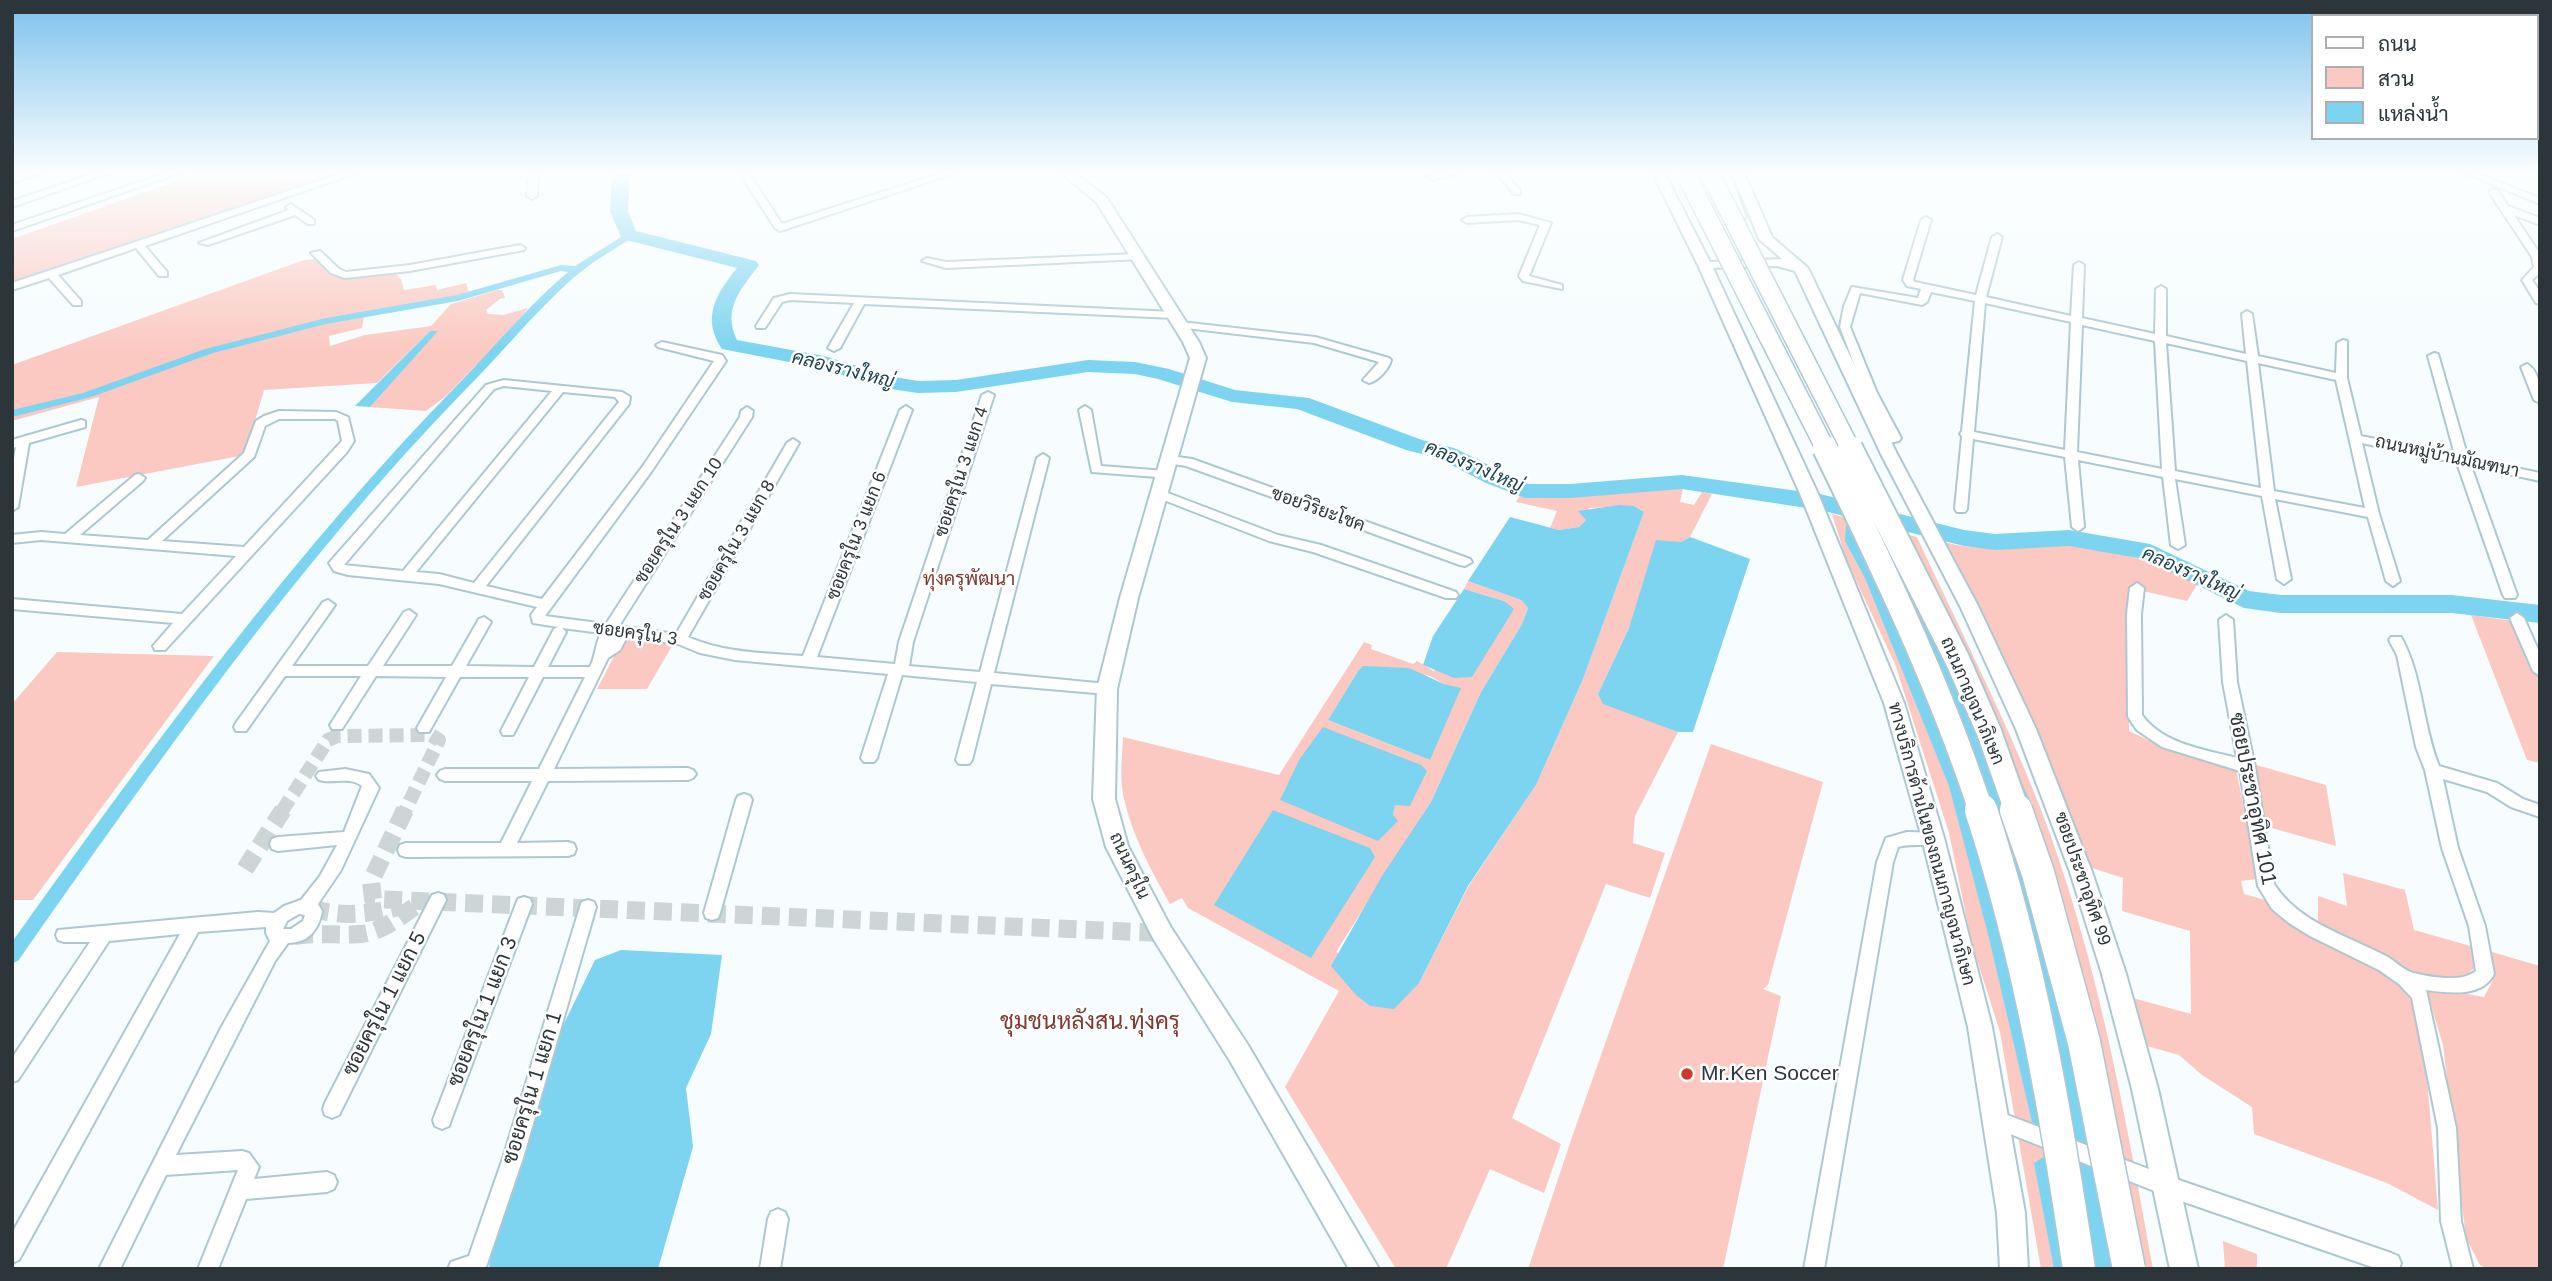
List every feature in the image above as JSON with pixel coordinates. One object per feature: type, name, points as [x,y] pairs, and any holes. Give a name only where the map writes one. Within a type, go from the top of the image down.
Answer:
[{"type":"highway","name":"ถนนกาญจนาภิเษก","points":[[1715,232],[1789,376],[1864,532],[1955,741],[2003,878],[2040,1031],[2079,1269]]},
{"type":"highway","name":"ถนนกาญจนาภิเษก","points":[[1740,232],[1958,662],[1989,732],[2038,873],[2084,1042],[2129,1269]]},
{"type":"highway","points":[[1742,232],[1744,239]]},
{"type":"main road","name":"ทางบริการด้านในของถนนกาญจนาภิเษก","points":[[1688,232],[1812,502],[1894,703],[1933,838],[1980,1027],[2011,1213],[2014,1269]]},
{"type":"main road","points":[[1763,232],[1766,239],[1801,268]]},
{"type":"main road","points":[[1705,265],[1777,262],[1801,268]]},
{"type":"main road","name":"ซอยประชาอุทิศ 99","points":[[1801,268],[1837,327],[1866,394],[1882,440],[1998,667],[2052,793],[2114,974],[2167,1186],[2184,1269]]},
{"type":"main road","name":"ถนนครุใน","points":[[1192,383],[1129,598],[1107,689],[1103,787],[1117,847],[1163,933],[1239,1054],[1365,1269]]},
{"type":"street","points":[[12,287],[175,232]]},
{"type":"street","points":[[204,243],[236,232]]},
{"type":"street","points":[[1122,232],[1178,320],[1198,358],[1192,383]]},
{"type":"street","points":[[1542,232],[1524,276],[1558,287]]},
{"type":"street","points":[[1923,232],[1908,281],[1927,288],[2341,378]]},
{"type":"street","points":[[2522,232],[2538,257],[2539,268],[2528,280],[2540,301]]},
{"type":"street","points":[[1961,509],[1980,300],[1997,237]]},
{"type":"street","points":[[138,244],[163,274]]},
{"type":"street","points":[[316,253],[335,271],[345,275],[410,268],[520,248]]},
{"type":"street","points":[[927,261],[946,265],[1138,257]]},
{"type":"street","points":[[2078,527],[2071,455],[2079,265]]},
{"type":"street","points":[[51,274],[77,303]]},
{"type":"street","points":[[1837,327],[1856,289],[1922,302],[1927,288]]},
{"type":"street","points":[[2161,289],[2159,340],[2167,473],[2178,545]]},
{"type":"street","points":[[761,326],[778,300],[784,298],[1178,320],[1315,340],[1385,360],[1384,365],[1369,380]]},
{"type":"street","points":[[834,348],[860,301]]},
{"type":"street","points":[[2247,314],[2250,360],[2268,494],[2284,579]]},
{"type":"street","points":[[2343,343],[2341,378],[2373,514],[2393,581]]},
{"type":"street","points":[[477,588],[625,402],[624,397],[618,394],[504,383],[490,387],[336,563],[338,568],[348,571],[439,579],[547,605],[647,469],[720,362],[718,357],[662,345]]},
{"type":"street","points":[[2434,356],[2462,459],[2511,594]]},
{"type":"street","points":[[2528,367],[2540,400]]},
{"type":"street","points":[[406,576],[560,389]]},
{"type":"street","name":"ซอยครุใน 3 แยก 4","points":[[869,758],[988,395]]},
{"type":"street","name":"ซอยครุใน 3 แยก 6","points":[[808,662],[906,410]]},
{"type":"street","points":[[1084,410],[1096,469],[1166,477],[1274,538],[1316,548],[1451,595]]},
{"type":"street","name":"ซอยครุใน 3 แยก 10","points":[[506,849],[603,655],[615,646],[616,631],[747,411]]},
{"type":"street","points":[[149,546],[250,454],[260,424],[268,418],[279,415],[336,416],[344,419],[348,441],[343,449],[160,646]]},
{"type":"street","points":[[12,507],[17,442],[81,424]]},
{"type":"street","points":[[1966,434],[2373,514]]},
{"type":"street","name":"ถนนหมู่บ้านมัณฑนา","points":[[2354,438],[2540,477]]},
{"type":"street","name":"ซอยครุใน 3 แยก 8","points":[[680,639],[793,443]]},
{"type":"street","points":[[964,760],[1043,458]]},
{"type":"street","name":"ซอยวิริยะโชค","points":[[1166,477],[1188,462],[1465,562]]},
{"type":"street","points":[[68,538],[139,478]]},
{"type":"street","points":[[12,539],[33,536],[247,552]]},
{"type":"street","points":[[2137,588],[2134,614],[2135,716],[2138,723],[2148,734],[2175,745],[2247,767]]},
{"type":"street","points":[[12,604],[185,619]]},
{"type":"street","points":[[241,727],[328,605]]},
{"type":"street","name":"ซอยครุใน 3","points":[[547,605],[538,615],[538,620],[680,639],[714,652],[1107,689]]},
{"type":"street","points":[[337,725],[409,615]]},
{"type":"street","points":[[2517,618],[2540,671]]},
{"type":"street","name":"ซอยประชาอุทิศ 101","points":[[2226,620],[2230,682],[2270,896],[2298,920],[2394,969],[2410,980]]},
{"type":"street","points":[[424,728],[484,622]]},
{"type":"street","points":[[508,731],[559,632]]},
{"type":"street","points":[[2396,640],[2404,654],[2450,848],[2477,926],[2485,974],[2480,981],[2465,984],[2410,980]]},
{"type":"street","points":[[281,671],[594,672]]},
{"type":"street","points":[[2433,770],[2492,787],[2517,803],[2540,811]]},
{"type":"street","points":[[445,775],[688,774]]},
{"type":"street","points":[[305,907],[318,892],[348,838],[371,788],[369,780],[362,775],[324,776]]},
{"type":"street","points":[[712,913],[744,800]]},
{"type":"street","points":[[278,844],[348,838]]},
{"type":"street","points":[[1814,1269],[1885,862],[1892,844],[1907,838],[1933,838]]},
{"type":"street","points":[[406,850],[568,849]]},
{"type":"street","name":"ซอยครุใน 1 แยก 5","points":[[332,1109],[438,900]]},
{"type":"street","name":"ซอยครุใน 1 แยก 3","points":[[442,1121],[524,904]]},
{"type":"street","points":[[64,935],[193,926],[280,929],[301,933],[312,925],[314,911],[305,907],[292,909],[280,929],[109,1269]]},
{"type":"street","name":"ซอยครุใน 1 แยก 1","points":[[470,1267],[513,1158],[588,907]]},
{"type":"street","points":[[12,1253],[193,926]]},
{"type":"street","points":[[12,1074],[104,934]]},
{"type":"street","points":[[2410,980],[2420,995],[2436,1066],[2447,1128],[2451,1221],[2463,1269]]},
{"type":"street","points":[[1997,1120],[2167,1186],[2391,1263]]},
{"type":"street","points":[[160,1166],[243,1160],[249,1167],[208,1269]]},
{"type":"street","points":[[241,1190],[327,1182]]},
{"type":"street","points":[[770,1269],[778,1219]]},
{"type":"green space","points":[[32,232],[164,232],[12,283],[12,239]]},
{"type":"green space","points":[[315,259],[331,272],[394,272],[401,279],[404,290],[436,285],[437,290],[466,283],[470,296],[364,316],[362,328],[329,336],[330,346],[365,335],[431,326],[451,304],[497,290],[502,290],[505,298],[486,310],[488,314],[503,315],[528,308],[493,352],[426,411],[370,407],[437,331],[430,331],[377,383],[264,390],[245,455],[76,487],[99,397],[12,421],[12,365],[304,260]]},
{"type":"green space","points":[[1683,488],[1680,502],[1694,505],[1702,492],[1712,494],[1690,537],[1681,542],[1629,628],[1598,694],[1678,732],[1635,816],[1633,843],[1665,853],[1650,898],[1606,884],[1512,1118],[1561,1144],[1544,1193],[1490,1169],[1446,1269],[1396,1269],[1285,1087],[1339,991],[1188,908],[1182,898],[1170,904],[1138,842],[1125,803],[1121,778],[1123,737],[1279,775],[1364,642],[1372,645],[1371,649],[1413,664],[1417,661],[1434,671],[1504,601],[1464,589],[1468,581],[1521,600],[1528,608],[1522,624],[1481,692],[1431,802],[1336,952],[1419,983],[1468,887],[1536,785],[1583,679],[1644,512],[1634,506],[1589,508],[1586,520],[1579,527],[1560,530],[1550,528],[1557,511],[1516,502],[1522,492]],"holes":[[[1363,667],[1430,676],[1444,684],[1430,760],[1328,720]],[[1299,760],[1395,804],[1393,815]]]},
{"type":"green space","points":[[1832,514],[1917,537],[2026,773],[2060,863],[2093,977],[2120,1093],[2153,1269],[2041,1269],[2000,1032],[1972,944],[1949,833],[1895,664],[1846,559]]},
{"type":"green space","points":[[1941,541],[1989,548],[2054,545],[2104,550],[2152,563],[2198,583],[2187,601],[2147,592],[2129,594],[2129,731],[2148,740],[2236,769],[2258,879],[2241,881],[2244,894],[2272,902],[2402,983],[2417,1014],[2428,1090],[2438,1210],[2387,1183],[2254,1134],[2252,1107],[2202,1075],[2179,1055],[2136,1043],[2129,997],[2191,1014],[2190,931],[2122,911],[2123,878],[2092,868],[2039,736]]},
{"type":"green space","points":[[2471,615],[2528,623],[2540,655],[2540,763],[2527,760]]},
{"type":"green space","points":[[635,636],[675,641],[647,689],[597,689],[622,641]]},
{"type":"green space","points":[[57,652],[214,656],[33,900],[12,900],[12,704]]},
{"type":"green space","points":[[1711,744],[1823,782],[1768,985],[1763,989],[1781,996],[1723,1269],[1528,1269],[1571,1140]]},
{"type":"green space","points":[[2253,764],[2326,785],[2336,846],[2261,825]]},
{"type":"green space","points":[[2343,873],[2405,890],[2414,930],[2474,947],[2478,964],[2466,975],[2451,979],[2433,977],[2394,965],[2324,930],[2318,922],[2318,896],[2347,906]]},
{"type":"green space","points":[[2492,952],[2540,966],[2540,1269],[2489,1269],[2480,1265],[2466,1238],[2443,1045],[2428,995],[2430,987],[2484,997],[2493,980]]},
{"type":"green space","points":[[2223,1241],[2257,1254],[2257,1269],[2225,1269]]},
{"type":"water","points":[[430,331],[438,331],[370,407],[355,406]]},
{"type":"water","points":[[1619,505],[1634,506],[1644,512],[1583,679],[1536,785],[1468,886],[1419,983],[1394,1009],[1370,1006],[1356,995],[1331,966],[1382,876],[1431,802],[1481,692],[1522,624],[1528,608],[1521,600],[1468,581],[1510,517],[1559,530],[1579,527],[1586,520],[1578,511]]},
{"type":"water","points":[[1846,526],[1893,533],[1915,549],[2036,814],[2104,1062],[2123,1148],[2077,1144],[2032,1122],[1989,938],[1949,786],[1865,578],[1845,541]]},
{"type":"water","points":[[1690,537],[1750,559],[1693,732],[1678,732],[1603,704],[1598,694],[1629,628],[1656,540],[1681,542]]},
{"type":"water","points":[[1464,589],[1504,601],[1514,609],[1472,677],[1454,678],[1423,665],[1433,636]]},
{"type":"water","points":[[1363,666],[1409,668],[1444,684],[1461,688],[1430,760],[1328,720]]},
{"type":"water","points":[[1323,727],[1421,765],[1427,771],[1410,806],[1395,805],[1393,815],[1398,821],[1378,841],[1280,800],[1299,760]]},
{"type":"water","points":[[1273,810],[1370,848],[1375,857],[1311,958],[1214,905]]},
{"type":"water","points":[[621,950],[722,955],[711,1034],[686,1088],[693,1147],[658,1269],[489,1269],[491,1248],[554,1044],[595,960]]},
{"type":"water","points":[[2045,1156],[2082,1164],[2124,1180],[2138,1269],[2054,1269],[2034,1163]]},
{"type":"waterway","name":"คลองรางใหญ่","points":[[627,232],[629,235],[749,265],[728,293],[721,312],[723,333],[729,345],[824,362],[891,383],[918,387],[956,386],[1088,366],[1135,368],[1162,373],[1232,396],[1301,403],[1414,445],[1446,453],[1525,491],[1570,491],[1682,482],[1820,502],[1964,538],[1995,542],[2069,538],[2150,552],[2244,599],[2281,604],[2452,604],[2540,614]]},
{"type":"waterway","points":[[12,956],[182,720],[300,568],[362,494],[557,287],[586,263],[629,235]]},
{"type":"waterway","points":[[12,414],[87,395],[209,351],[326,321],[458,298],[561,268],[578,269]]},
{"type":"tunnel","points":[[282,811],[328,740],[337,736],[431,735],[439,740],[405,811]]},
{"type":"tunnel","points":[[245,869],[283,810]]},
{"type":"tunnel","points":[[405,810],[371,881],[373,899],[423,901]]},
{"type":"tunnel","points":[[295,936],[369,932],[386,926],[423,901]]},
{"type":"tunnel","points":[[423,901],[1162,933]]},
{"type":"tunnel","points":[[311,908],[356,914],[402,906]]},
{"type":"place","name":"Mr.Ken Soccer","points":[[1687,1074]]},
{"type":"district","name":"ทุ่งครุพัฒนา","points":[[969,580]]},
{"type":"district","name":"ชุมชนหลังสน.ทุ่งครุ","points":[[1090,1023]]}]
